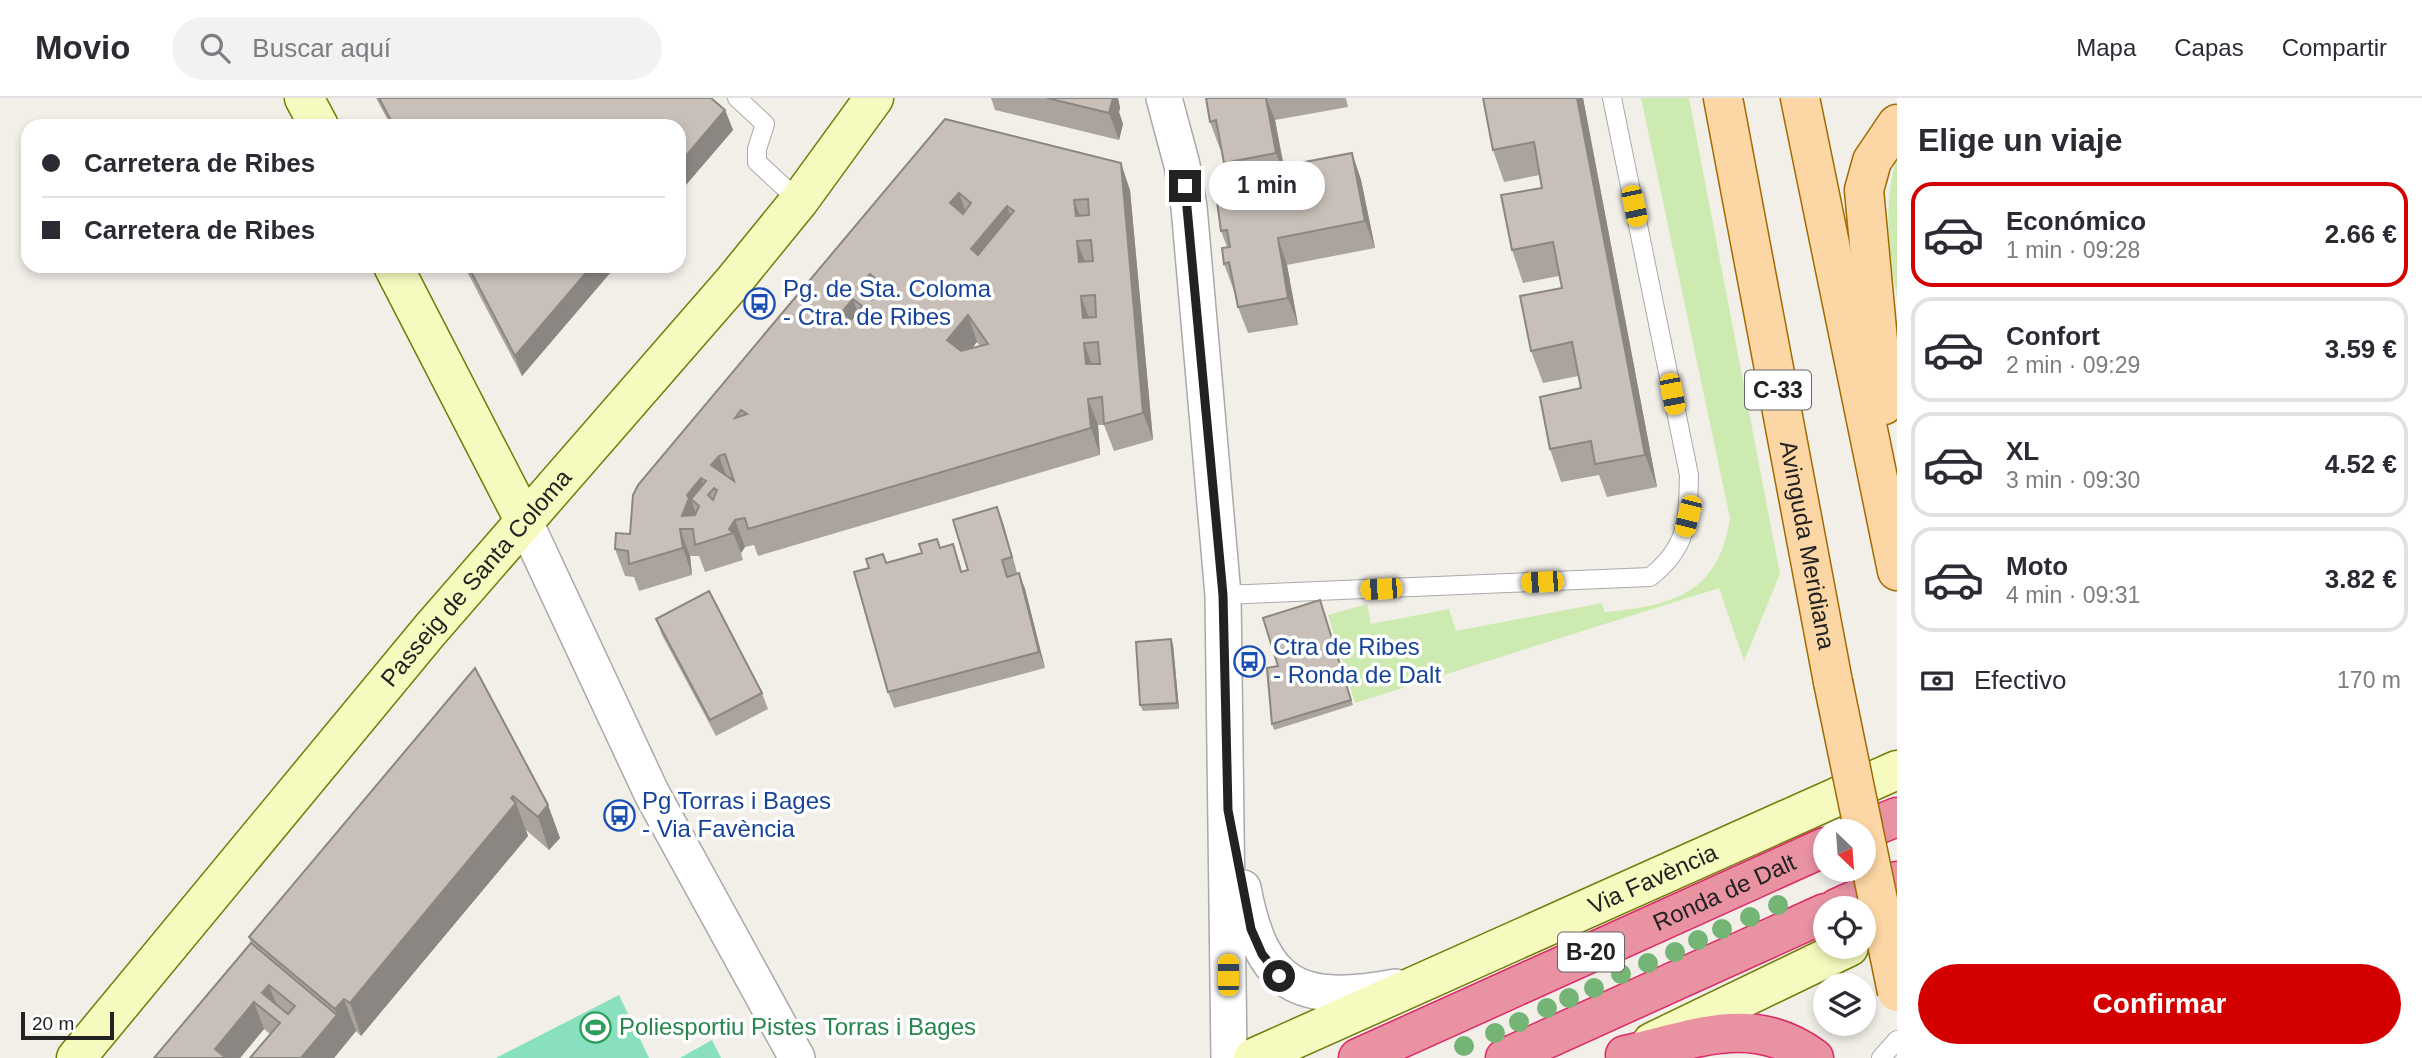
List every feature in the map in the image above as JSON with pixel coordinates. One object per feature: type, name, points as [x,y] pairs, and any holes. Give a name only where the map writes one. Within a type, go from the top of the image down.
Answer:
[{"type":"highway","points":[[1876,825],[1897,817]]},
{"type":"highway","name":"Ronda de Dalt","points":[[1357,1058],[1813,852]]},
{"type":"highway","points":[[1864,896],[1897,881]]},
{"type":"highway","name":"B-20","points":[[1505,1058],[1813,918]]},
{"type":"highway","points":[[1622,1057],[1740,1031],[1775,1036],[1814,1058]]},
{"type":"main road","name":"Avinguda Meridiana","points":[[1723,98],[1833,682],[1897,992]]},
{"type":"main road","points":[[1800,98],[1897,571]]},
{"type":"main road","points":[[1897,124],[1872,161],[1864,190],[1897,564]]},
{"type":"street","points":[[304,98],[314,119]]},
{"type":"street","name":"Passeig de Santa Coloma","points":[[76,1058],[524,520],[631,401],[799,201],[874,98]]},
{"type":"street","points":[[1164,98],[1182,165],[1189,207],[1223,595],[1228,810],[1229,1058]]},
{"type":"street","points":[[397,273],[524,520],[652,794],[797,1058]]},
{"type":"street","name":"Via Favència","points":[[1253,1058],[1897,770]]},
{"type":"street","points":[[1228,810],[1251,929],[1262,954],[1279,976],[1321,991],[1349,993],[1427,981]]},
{"type":"street","points":[[1876,934],[1897,924]]},
{"type":"street","points":[[1622,1057],[1824,959]]},
{"type":"lane","points":[[737,98],[765,124],[757,149],[757,162],[799,201]]},
{"type":"lane","points":[[1223,595],[1650,576],[1670,561],[1682,541],[1688,516],[1689,475],[1612,98]]},
{"type":"lane","points":[[1881,1058],[1897,1040]]},
{"type":"green space","points":[[1641,98],[1689,98],[1780,574],[1744,661],[1719,588],[1355,703],[1328,615],[1367,604],[1371,624],[1449,609],[1456,631],[1602,603],[1605,612],[1629,609],[1672,599],[1689,591],[1704,579],[1715,563],[1724,543],[1730,518]]},
{"type":"green space","points":[[1897,156],[1897,298],[1891,262],[1888,209]]},
{"type":"green space","name":"Poliesportiu Pistes Torras i Bages","points":[[619,995],[649,1058],[496,1058]]},
{"type":"green space","name":"Poliesportiu Pistes Torras i Bages","points":[[712,1040],[721,1058],[680,1058]]},
{"type":"building","points":[[379,98],[711,98],[725,110],[686,156],[686,119],[390,119]]},
{"type":"building","points":[[1047,98],[1113,98],[1109,113]]},
{"type":"building","points":[[1206,98],[1266,98],[1276,153],[1224,163],[1216,120],[1210,122]]},
{"type":"building","points":[[1483,98],[1577,98],[1645,455],[1595,464],[1591,441],[1550,449],[1540,397],[1581,388],[1572,342],[1531,351],[1520,296],[1562,288],[1553,242],[1512,250],[1501,195],[1542,188],[1534,142],[1493,150]]},
{"type":"building","points":[[945,119],[1121,163],[1143,413],[1104,424],[1102,397],[1088,399],[1091,428],[748,529],[745,518],[735,520],[729,529],[733,533],[695,545],[693,529],[680,529],[683,548],[629,564],[628,551],[615,549],[616,533],[630,534],[633,495],[638,485]],"holes":[[[959,193],[971,203],[963,214],[950,203]],[[1088,199],[1089,215],[1076,216],[1074,200]],[[1007,206],[1014,211],[978,255],[971,249]],[[1091,240],[1093,261],[1079,262],[1077,241]],[[870,274],[883,285],[872,299],[858,287]],[[1095,295],[1096,317],[1083,318],[1081,296]],[[853,299],[862,306],[851,320],[842,312]],[[968,315],[988,344],[961,351],[947,340]],[[1098,342],[1100,364],[1086,364],[1084,343]],[[741,410],[747,414],[735,418]],[[725,454],[734,481],[711,465],[719,456]],[[701,478],[706,481],[691,499],[699,506],[695,515],[682,516],[689,498],[687,495]],[[714,488],[717,490],[713,500],[708,495]]]},
{"type":"building","points":[[1352,153],[1365,221],[1278,238],[1288,298],[1238,307],[1229,262],[1224,264],[1222,248],[1230,247],[1227,230],[1221,231],[1214,179]]},
{"type":"building","points":[[472,273],[586,273],[515,356]]},
{"type":"building","points":[[997,507],[1012,557],[1002,560],[1007,577],[1019,573],[1039,652],[888,692],[854,572],[869,568],[866,559],[883,554],[886,563],[922,553],[919,544],[937,539],[940,548],[953,544],[961,572],[968,570],[953,520]]},
{"type":"building","points":[[709,591],[762,693],[710,720],[656,619]]},
{"type":"building","points":[[1320,600],[1351,700],[1272,724],[1267,668],[1278,666],[1263,618]]},
{"type":"building","points":[[1171,639],[1177,703],[1140,705],[1136,642]]},
{"type":"building","points":[[475,668],[548,805],[538,817],[513,796],[511,798],[516,803],[350,1003],[344,999],[335,1009],[249,937]]},
{"type":"building","points":[[251,943],[337,1015],[301,1058],[250,1058],[280,1023],[254,1002],[215,1049],[226,1058],[154,1058]],"holes":[[[269,985],[295,1006],[288,1014],[262,993]]]},
{"type":"place","name":"Pg. de Sta. Coloma - Ctra. de Ribes","points":[[760,303]]},
{"type":"place","name":"Ctra de Ribes - Ronda de Dalt","points":[[1250,661]]},
{"type":"place","name":"Pg Torras i Bages - Via Favència","points":[[619,815]]},
{"type":"place","name":"Poliesportiu Pistes Torras i Bages","points":[[596,1027]]},
{"type":"route","points":[[1185,186],[1223,595],[1228,810],[1251,929],[1262,954],[1279,976]]}]
